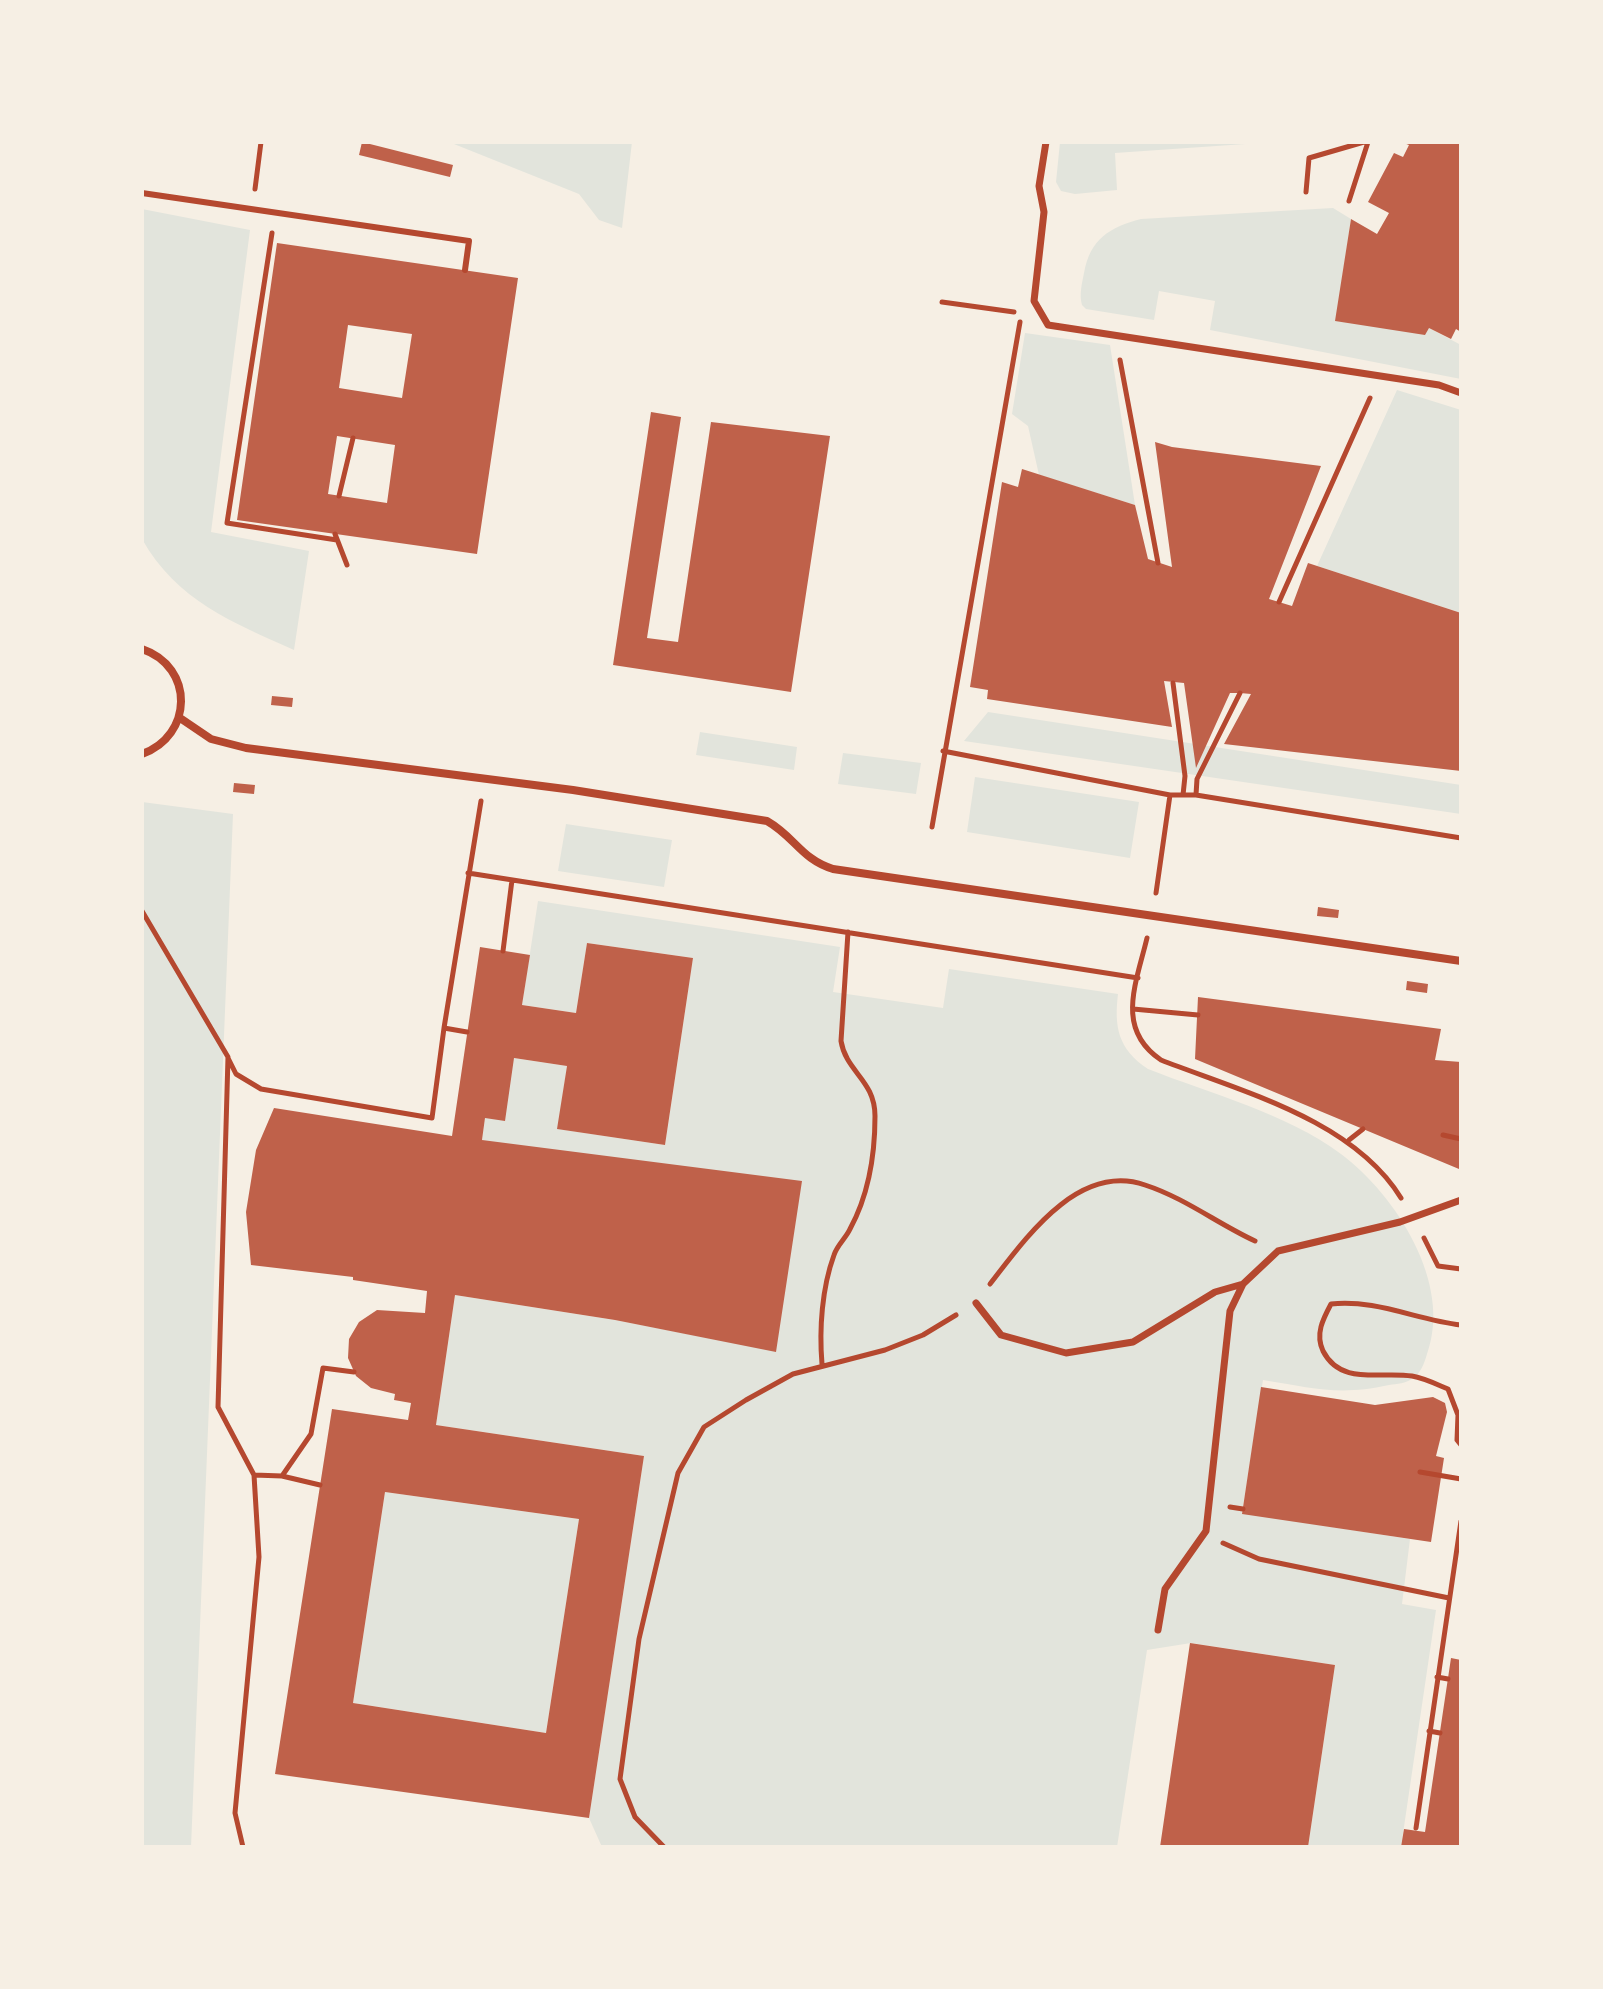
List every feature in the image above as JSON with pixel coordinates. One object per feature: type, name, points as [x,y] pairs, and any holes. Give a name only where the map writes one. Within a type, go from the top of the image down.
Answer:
[{"type":"street","points":[[1046,142],[1039,186],[1044,212],[1034,301],[1048,325],[1439,385],[1461,393]]},
{"type":"street","points":[[142,649],[163,660],[178,680],[180,718],[167,741],[142,754]]},
{"type":"street","points":[[180,718],[211,739],[228,744],[573,790],[767,821],[787,832],[799,851],[816,864],[833,869],[1461,961]]},
{"type":"street","points":[[1158,1630],[1165,1589],[1206,1531],[1230,1311],[1243,1284],[1278,1251],[1413,1217],[1461,1200]]},
{"type":"street","points":[[976,1303],[1001,1335],[1066,1353],[1133,1342],[1215,1292],[1243,1284]]},
{"type":"lane","points":[[142,193],[469,241],[465,270]]},
{"type":"path","points":[[252,209],[261,142]]},
{"type":"path","points":[[1306,192],[1309,158],[1366,142]]},
{"type":"path","points":[[1349,201],[1366,142]]},
{"type":"path","points":[[276,213],[227,523],[336,537],[347,565]]},
{"type":"path","points":[[942,302],[1011,312]]},
{"type":"path","points":[[932,827],[1021,314]]},
{"type":"path","points":[[1115,336],[1158,563]]},
{"type":"path","points":[[1279,602],[1380,376]]},
{"type":"path","points":[[247,394],[255,396]]},
{"type":"path","points":[[339,496],[353,438]]},
{"type":"path","points":[[1173,683],[1185,776],[1183,795]]},
{"type":"path","points":[[1196,795],[1197,779],[1240,693]]},
{"type":"path","points":[[943,751],[1170,795],[1196,795],[1461,838]]},
{"type":"path","points":[[142,911],[236,1074],[261,1089],[432,1118],[485,780]]},
{"type":"path","points":[[1170,795],[1131,1023],[1145,1050],[1161,1060],[1301,1116],[1349,1140],[1393,1184],[1438,1266],[1461,1269]]},
{"type":"path","points":[[468,873],[1138,978]]},
{"type":"path","points":[[503,951],[512,880]]},
{"type":"path","points":[[822,1364],[820,1332],[834,1253],[850,1230],[868,1183],[875,1116],[872,1091],[843,1056],[841,1041],[848,932]]},
{"type":"path","points":[[1133,1009],[1198,1015]]},
{"type":"path","points":[[444,1028],[467,1032]]},
{"type":"path","points":[[228,1057],[218,1407],[254,1475],[259,1557],[235,1813],[243,1847]]},
{"type":"path","points":[[1349,1140],[1363,1129]]},
{"type":"path","points":[[1443,1135],[1461,1139]]},
{"type":"path","points":[[664,1847],[635,1817],[620,1779],[639,1639],[678,1473],[704,1427],[793,1374],[885,1350],[923,1335],[976,1303],[1016,1251],[1075,1191],[1111,1181],[1143,1183],[1212,1215],[1240,1234],[1278,1251]]},
{"type":"path","points":[[1461,1325],[1435,1322],[1359,1301],[1331,1304],[1321,1322],[1321,1345],[1330,1364],[1343,1372],[1415,1377],[1448,1389],[1458,1415],[1457,1440],[1461,1445]]},
{"type":"path","points":[[282,1476],[311,1434],[323,1368],[354,1372]]},
{"type":"path","points":[[1420,1472],[1461,1479]]},
{"type":"path","points":[[254,1475],[282,1476],[320,1485]]},
{"type":"path","points":[[1416,1828],[1461,1521]]},
{"type":"path","points":[[1206,1531],[1216,1540],[1259,1559],[1449,1598]]},
{"type":"path","points":[[1437,1677],[1448,1679]]},
{"type":"path","points":[[1429,1731],[1440,1733]]},
{"type":"shaded area","points":[[449,142],[632,142],[622,228],[599,220],[579,194]]},
{"type":"shaded area","points":[[1060,142],[1274,142],[1115,153],[1117,190],[1075,194],[1061,191],[1056,182]]},
{"type":"shaded area","points":[[1333,208],[1351,219],[1336,321],[1429,328],[1461,345],[1461,379],[1210,330],[1215,301],[1159,291],[1154,320],[1086,309],[1082,305],[1082,285],[1091,251],[1103,236],[1120,226],[1141,219]]},
{"type":"shaded area","points":[[142,209],[250,230],[211,532],[309,551],[294,650],[228,619],[189,594],[172,579],[142,539]]},
{"type":"shaded area","points":[[1025,333],[1110,345],[1135,505],[1039,475],[1028,426],[1012,414]]},
{"type":"shaded area","points":[[1397,390],[1461,410],[1461,613],[1317,566]]},
{"type":"shaded area","points":[[988,712],[1461,785],[1461,814],[964,741]]},
{"type":"shaded area","points":[[700,732],[797,747],[794,770],[696,755]]},
{"type":"shaded area","points":[[843,753],[921,763],[916,794],[838,784]]},
{"type":"shaded area","points":[[975,777],[1139,802],[1130,858],[967,832]]},
{"type":"shaded area","points":[[142,802],[233,814],[191,1847],[142,1847]]},
{"type":"shaded area","points":[[566,824],[672,840],[664,887],[558,871]]},
{"type":"shaded area","points":[[538,901],[840,947],[833,992],[943,1008],[949,969],[1118,994],[1120,1036],[1130,1053],[1148,1069],[1296,1127],[1341,1154],[1362,1171],[1399,1217],[1426,1271],[1432,1299],[1433,1327],[1427,1354],[1418,1374],[1412,1379],[1371,1388],[1326,1390],[1263,1380],[1242,1513],[1410,1539],[1402,1604],[1436,1610],[1401,1847],[1308,1847],[1335,1665],[1191,1643],[1147,1650],[1117,1847],[602,1847],[589,1818],[644,1456],[436,1425],[455,1295],[615,1320],[776,1351],[482,1140],[485,1118],[514,1058],[567,1066],[558,1129],[665,1145],[693,958],[587,943],[576,1013],[522,1005]]},
{"type":"shaded area","points":[[385,1492],[579,1519],[546,1733],[353,1703]]},
{"type":"building","points":[[362,142],[453,165],[450,177],[359,155]]},
{"type":"building","points":[[1401,142],[1461,142],[1461,332],[1456,329],[1451,339],[1429,328],[1425,335],[1335,321],[1351,219],[1377,234],[1389,213],[1368,202],[1394,153],[1403,157],[1409,145]]},
{"type":"building","points":[[277,243],[518,278],[477,554],[237,520]],"holes":[[[348,325],[412,334],[402,398],[339,388]],[[337,436],[395,445],[387,503],[328,494]]]},
{"type":"building","points":[[651,412],[681,417],[647,638],[678,642],[711,422],[830,436],[791,692],[613,665]]},
{"type":"building","points":[[1155,442],[1172,447],[1321,466],[1269,599],[1292,606],[1308,563],[1461,613],[1461,771],[1224,744],[1251,694],[1240,693],[1230,693],[1196,768],[1184,683],[1164,681],[1172,727],[987,699],[988,690],[970,687],[1002,482],[1018,487],[1022,469],[1135,505],[1148,559],[1172,567]]},
{"type":"building","points":[[272,696],[293,698],[292,707],[271,705]]},
{"type":"building","points":[[234,783],[255,785],[254,794],[233,792]]},
{"type":"building","points":[[1318,907],[1339,910],[1338,918],[1317,916]]},
{"type":"building","points":[[587,943],[693,958],[665,1145],[557,1129],[567,1066],[514,1058],[505,1121],[485,1118],[482,1140],[802,1181],[776,1352],[615,1320],[455,1295],[436,1425],[644,1456],[589,1818],[275,1774],[332,1409],[408,1420],[411,1403],[394,1400],[395,1394],[371,1388],[356,1376],[348,1358],[349,1339],[359,1322],[377,1310],[425,1313],[427,1291],[353,1280],[353,1277],[251,1265],[246,1212],[256,1150],[274,1108],[452,1136],[480,947],[530,955],[522,1005],[576,1013]],"holes":[[[385,1492],[579,1519],[546,1733],[353,1703]]]},
{"type":"building","points":[[1407,981],[1428,984],[1427,993],[1406,990]]},
{"type":"building","points":[[1198,997],[1441,1029],[1435,1060],[1461,1062],[1459,1169],[1195,1059]]},
{"type":"building","points":[[1261,1387],[1375,1405],[1433,1397],[1445,1403],[1447,1412],[1436,1456],[1444,1458],[1431,1542],[1242,1514]]},
{"type":"building","points":[[1190,1643],[1335,1665],[1308,1847],[1160,1847]]},
{"type":"building","points":[[1451,1658],[1461,1660],[1461,1847],[1401,1847],[1404,1829],[1425,1832]]}]
